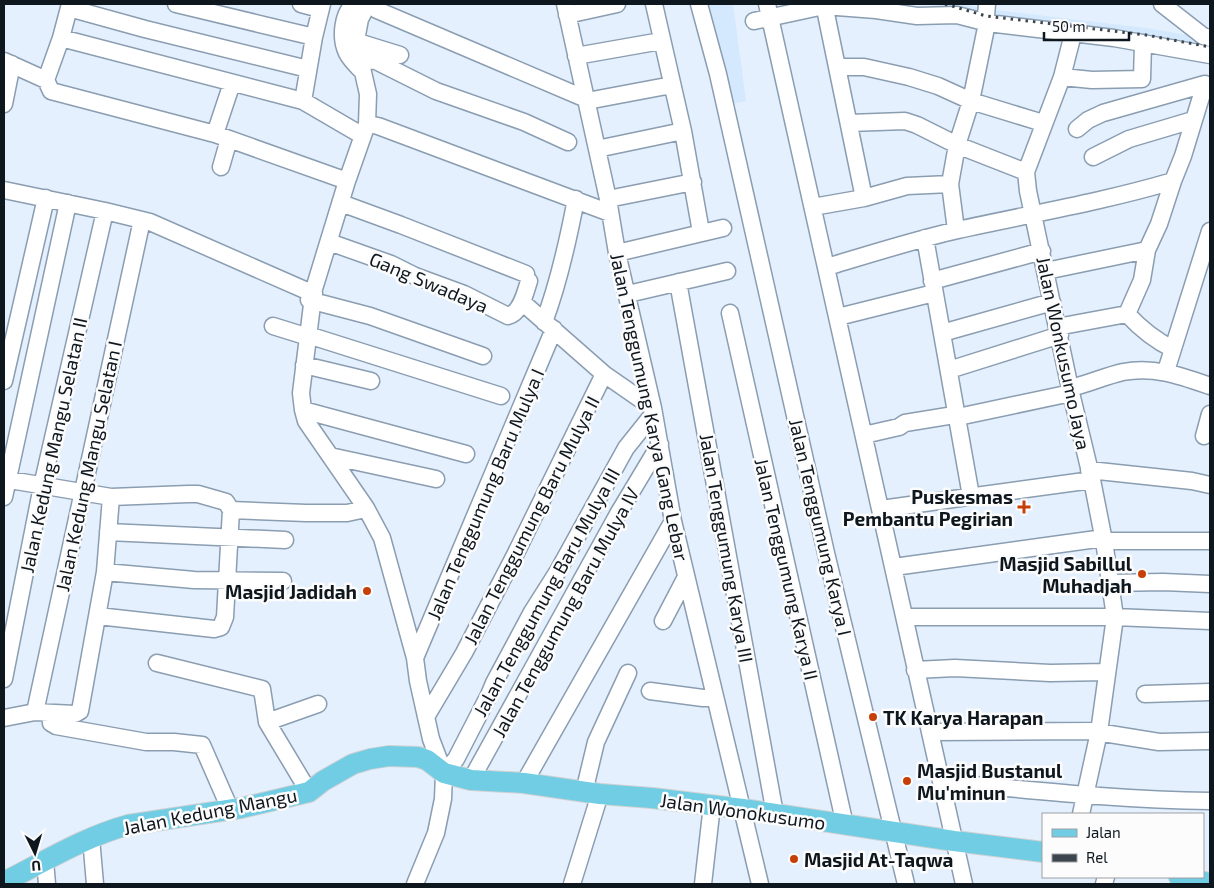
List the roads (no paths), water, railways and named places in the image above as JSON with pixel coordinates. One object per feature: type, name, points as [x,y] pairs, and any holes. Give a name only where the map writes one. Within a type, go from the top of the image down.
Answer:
[{"type":"main road","name":"Jalan Kedung Mangu","points":[[4,882],[91,838],[128,825],[230,810],[310,792],[323,781],[353,764],[380,757],[418,757],[427,760],[444,773]]},
{"type":"main road","name":"Jalan Wonokusumo","points":[[444,773],[471,780],[524,783],[592,793],[745,809],[954,842],[1042,852]]},
{"type":"main road","points":[[1184,878],[1210,883]]},
{"type":"street","points":[[176,4],[314,37]]},
{"type":"street","points":[[301,4],[321,6],[303,101]]},
{"type":"street","points":[[354,4],[346,14],[343,33],[344,47],[358,59],[376,61],[436,91],[524,122],[568,142]]},
{"type":"street","points":[[418,681],[410,662],[378,546],[361,510],[309,434],[300,415],[296,386],[311,294],[329,242],[340,203],[344,179],[365,130],[368,99],[358,59],[360,19],[369,4],[377,10],[587,100],[672,85]]},
{"type":"street","points":[[566,9],[617,4]]},
{"type":"street","points":[[654,4],[683,131],[701,232]]},
{"type":"street","name":"Jalan Tenggumung Karya I","points":[[700,4],[718,74],[826,553],[906,884]]},
{"type":"street","points":[[1162,4],[1206,37]]},
{"type":"street","points":[[824,5],[864,198]]},
{"type":"street","points":[[754,21],[769,10],[824,5],[917,16],[987,14],[1073,34],[1143,43],[1210,56]]},
{"type":"street","points":[[308,69],[145,29],[69,6],[61,38],[46,80],[50,91],[222,137],[344,179]]},
{"type":"street","name":"Jalan Tenggumung Karya Gang Lebar","points":[[566,9],[587,100],[617,253],[628,294],[660,444],[673,521],[714,698],[745,809],[760,884]]},
{"type":"street","points":[[769,10],[964,884]]},
{"type":"street","points":[[956,230],[950,184],[957,145],[971,101],[987,14]]},
{"type":"street","name":"Jalan Wonkusumo Jaya","points":[[1073,34],[1062,77],[1026,172],[1058,331],[1091,475],[1104,540],[1115,617],[1099,732],[1081,813]]},
{"type":"street","points":[[61,38],[303,101],[365,130],[378,126],[576,199],[609,206],[693,182]]},
{"type":"street","points":[[576,56],[662,41]]},
{"type":"street","points":[[1062,77],[1092,80],[1142,79],[1143,43]]},
{"type":"street","points":[[358,59],[400,55]]},
{"type":"street","points":[[4,104],[8,62],[46,80]]},
{"type":"street","points":[[837,67],[864,67],[909,77],[938,86],[971,101],[1043,123]]},
{"type":"street","points":[[222,167],[222,137],[232,83]]},
{"type":"street","points":[[1126,314],[1142,280],[1147,250],[1159,224],[1207,83]]},
{"type":"street","points":[[1077,129],[1088,120],[1104,113],[1207,83]]},
{"type":"street","points":[[1093,157],[1129,138],[1193,120]]},
{"type":"street","points":[[848,123],[905,121],[957,145],[1026,172]]},
{"type":"street","points":[[597,149],[683,131]]},
{"type":"street","points":[[826,267],[956,230],[1107,200],[1173,181]]},
{"type":"street","points":[[812,207],[864,198],[907,186],[950,184]]},
{"type":"street","points":[[5,196],[46,198],[150,222],[311,294],[483,356]]},
{"type":"street","points":[[4,380],[46,198]]},
{"type":"street","name":"Jalan Tenggumung Baru Mulya I","points":[[415,658],[549,326],[576,199]]},
{"type":"street","points":[[4,497],[6,479],[68,203]]},
{"type":"street","points":[[340,203],[402,225],[528,277],[522,302],[604,374]]},
{"type":"street","name":"Jalan Kedung Mangu Selatan II","points":[[4,679],[42,486],[105,211]]},
{"type":"street","name":"Jalan Kedung Mangu Selatan I","points":[[42,713],[82,493],[142,220]]},
{"type":"street","points":[[617,253],[722,228]]},
{"type":"street","points":[[1166,371],[1210,231]]},
{"type":"street","points":[[925,238],[971,496]]},
{"type":"street","name":"Gang Swadaya","points":[[329,242],[391,264],[416,276],[464,294],[508,316],[514,314],[522,302]]},
{"type":"street","points":[[1046,271],[1147,250]]},
{"type":"street","points":[[838,317],[1042,251]]},
{"type":"street","points":[[628,294],[727,271]]},
{"type":"street","name":"Jalan Tenggumung Karya III","points":[[678,282],[776,814]]},
{"type":"street","points":[[942,333],[1052,302]]},
{"type":"street","name":"Jalan Tenggumung Karya II","points":[[730,313],[845,825]]},
{"type":"street","points":[[1126,314],[1150,336],[1173,349]]},
{"type":"street","points":[[949,370],[1058,331],[1126,314]]},
{"type":"street","points":[[273,326],[502,396]]},
{"type":"street","points":[[305,335],[301,393],[303,410],[311,428],[366,508],[382,538],[415,658],[418,681],[431,739],[444,773],[443,799],[436,833],[415,884]]},
{"type":"street","points":[[304,365],[371,381]]},
{"type":"street","points":[[864,435],[899,427],[903,424],[954,415],[958,417],[1071,391],[1122,372],[1166,371],[1210,384]]},
{"type":"street","name":"Jalan Tenggumung Baru Mulya II","points":[[426,717],[464,653],[514,557],[604,374],[653,411]]},
{"type":"street","points":[[303,410],[466,454]]},
{"type":"street","name":"Jalan Tenggumung Baru Mulya III","points":[[444,773],[456,759],[524,628],[622,456],[653,411]]},
{"type":"street","points":[[1204,436],[1210,414]]},
{"type":"street","name":"Jalan Tenggumung Baru Mulya IV","points":[[471,780],[618,514],[660,444]]},
{"type":"street","points":[[330,456],[436,479]]},
{"type":"street","points":[[881,509],[971,496],[1091,475],[1210,485]]},
{"type":"street","points":[[6,479],[111,497],[198,494],[226,502],[231,510],[230,539],[224,622],[221,627],[217,629],[98,616]]},
{"type":"street","points":[[4,718],[42,713],[76,714],[81,707],[105,572],[111,497]]},
{"type":"street","points":[[231,510],[347,513],[361,510]]},
{"type":"street","points":[[524,783],[673,521]]},
{"type":"street","points":[[108,532],[285,540]]},
{"type":"street","points":[[894,566],[1104,540],[1210,541]]},
{"type":"street","points":[[105,572],[228,581],[283,581]]},
{"type":"street","points":[[663,621],[686,577]]},
{"type":"street","points":[[1110,583],[1163,582],[1210,584]]},
{"type":"street","points":[[905,616],[1115,617],[1210,621]]},
{"type":"street","points":[[157,663],[260,687],[263,693],[267,722],[310,792]]},
{"type":"street","points":[[915,670],[955,668],[1050,673],[1107,672]]},
{"type":"street","points":[[572,884],[592,793],[596,742],[628,673]]},
{"type":"street","points":[[650,691],[714,698]]},
{"type":"street","points":[[1145,694],[1210,692]]},
{"type":"street","points":[[267,722],[318,704]]},
{"type":"street","points":[[42,713],[56,726],[146,742],[202,745],[230,810]]},
{"type":"street","points":[[931,732],[1099,732],[1159,742],[1210,741]]},
{"type":"street","points":[[942,782],[1086,795],[1210,801]]},
{"type":"street","points":[[703,884],[712,805]]},
{"type":"street","points":[[91,838],[96,884]]},
{"type":"street","points":[[45,861],[47,884]]},
{"type":"railway","points":[[945,4],[986,16],[1146,35],[1210,47]]},
{"type":"place","name":"Puskesmas Pembantu Pegirian","points":[[1024,507]]},
{"type":"place","name":"Masjid Sabillul Muhadjah","points":[[1142,574]]},
{"type":"place","name":"Masjid Jadidah","points":[[367,591]]},
{"type":"place","name":"TK Karya Harapan","points":[[873,717]]},
{"type":"place","name":"Masjid Bustanul Mu'minun","points":[[907,781]]},
{"type":"place","name":"Masjid At-Taqwa","points":[[794,859]]}]
